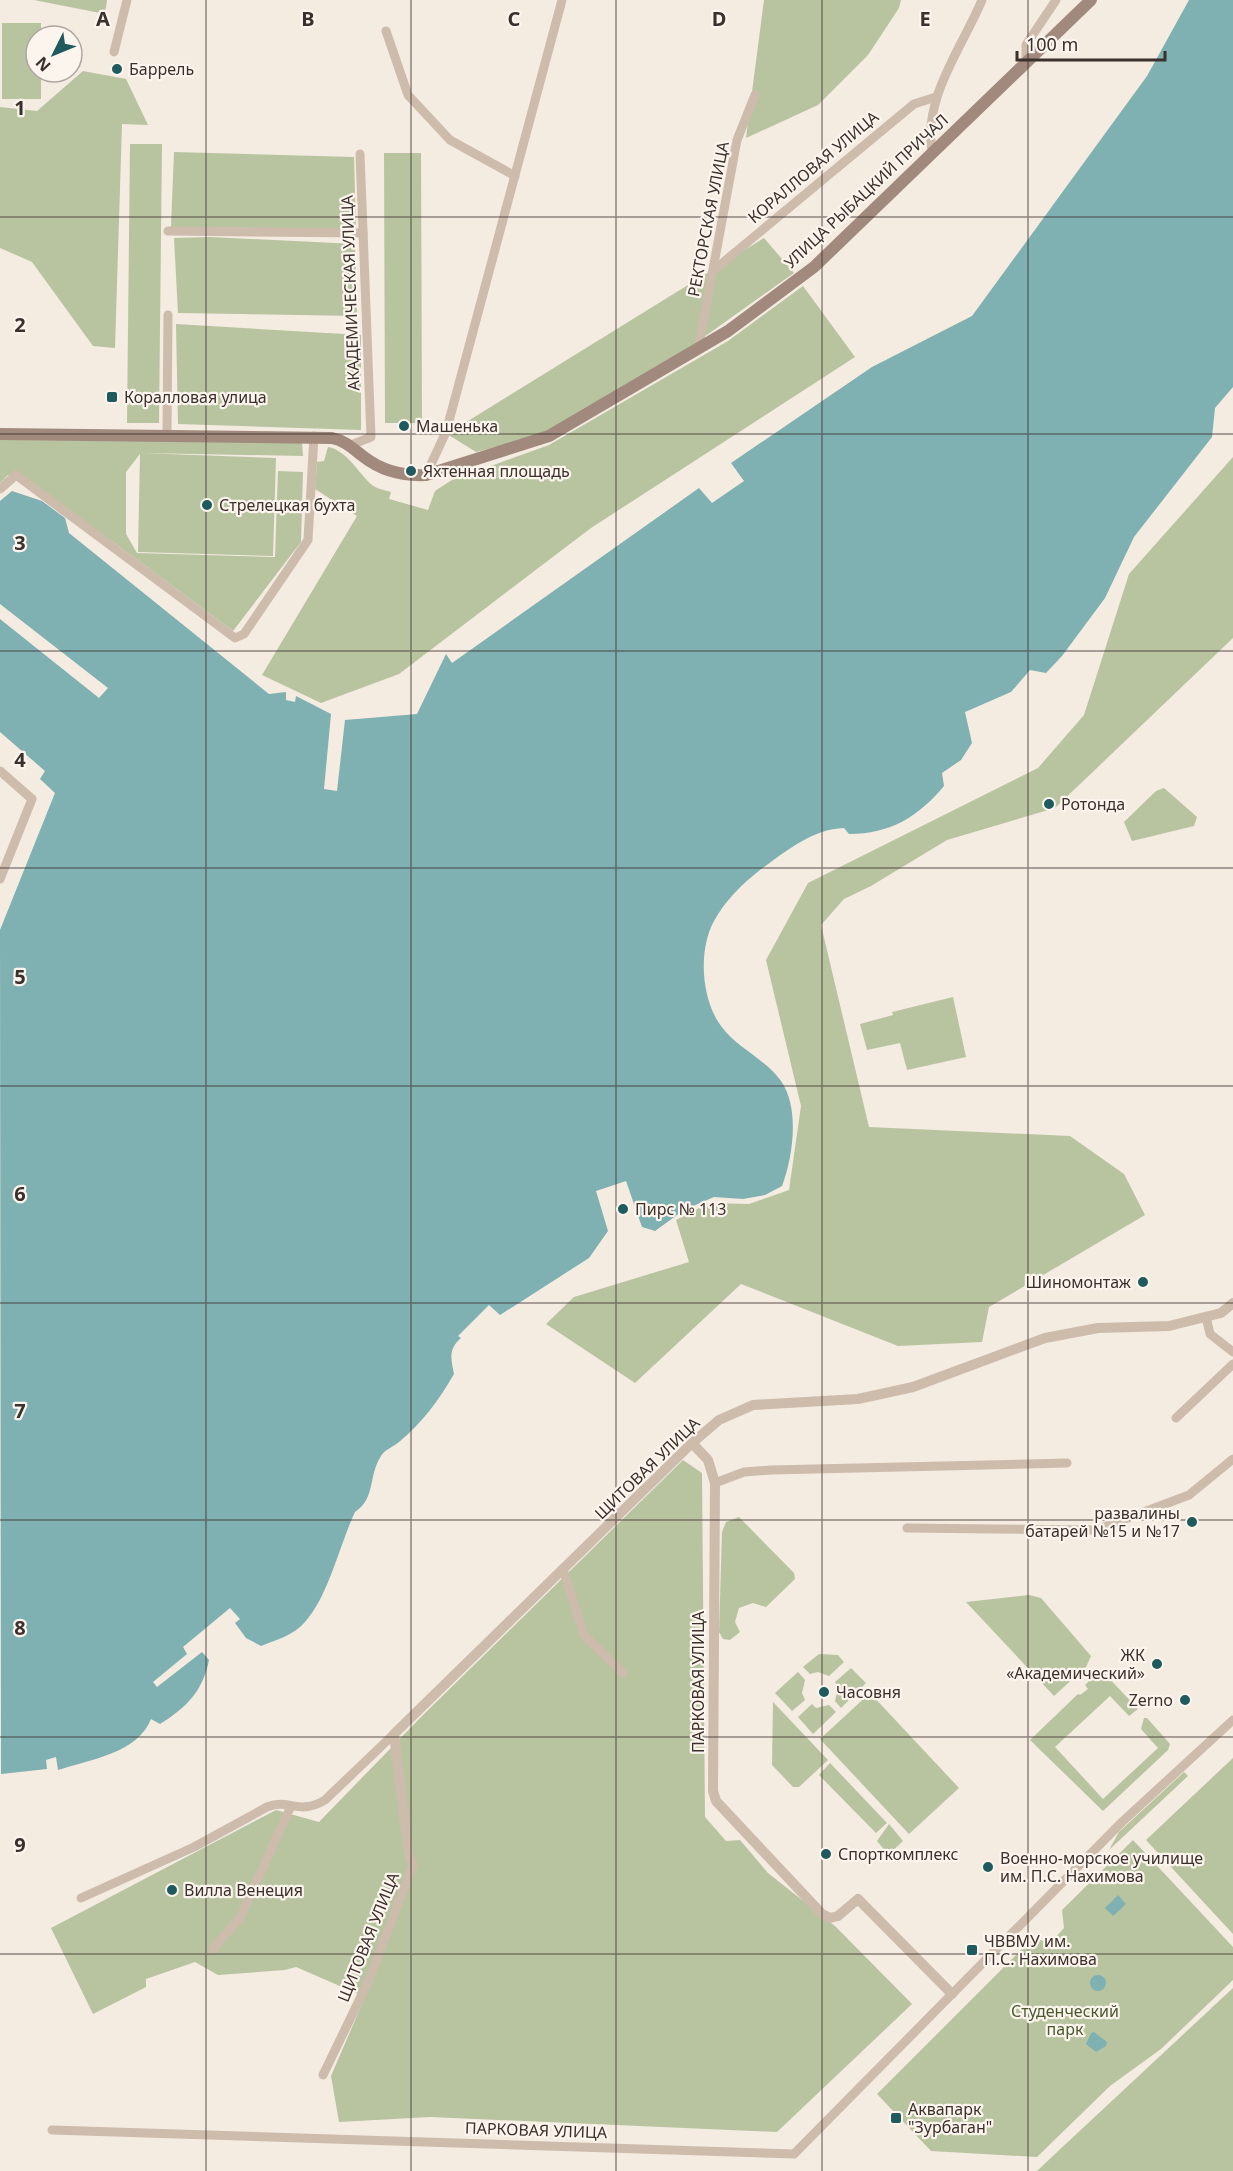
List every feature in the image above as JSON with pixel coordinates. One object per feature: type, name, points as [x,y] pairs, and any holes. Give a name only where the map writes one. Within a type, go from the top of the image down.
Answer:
[{"type":"main road","name":"УЛИЦА РЫБАЦКИЙ ПРИЧАЛ","points":[[351,446],[379,466],[413,476],[426,475],[549,436],[729,332],[814,267],[1091,0]]},
{"type":"main road","points":[[0,434],[314,436],[332,438],[351,446]]},
{"type":"street","points":[[114,52],[127,0]]},
{"type":"street","points":[[426,475],[446,432],[562,0]]},
{"type":"street","points":[[932,151],[929,131],[936,97],[982,0]]},
{"type":"street","points":[[1026,62],[1026,45],[1056,0]]},
{"type":"street","points":[[386,31],[408,95],[450,140],[515,176]]},
{"type":"street","name":"РЕКТОРСКАЯ УЛИЦА","points":[[698,350],[737,140],[755,95]]},
{"type":"street","name":"КОРАЛЛОВАЯ УЛИЦА","points":[[714,270],[914,104],[936,97]]},
{"type":"street","name":"АКАДЕМИЧЕСКАЯ УЛИЦА","points":[[351,446],[369,438],[360,154]]},
{"type":"street","points":[[168,231],[363,233]]},
{"type":"street","points":[[167,434],[168,315]]},
{"type":"street","points":[[0,489],[16,476],[235,638],[244,634],[308,540],[314,436]]},
{"type":"street","points":[[0,771],[32,799],[0,879]]},
{"type":"street","name":"ЩИТОВАЯ УЛИЦА","points":[[81,1898],[194,1847],[267,1807],[277,1803],[313,1808],[325,1800],[692,1443],[719,1420],[753,1405],[858,1399],[913,1387],[1045,1338],[1098,1328],[1169,1326],[1221,1313],[1233,1303]]},
{"type":"street","points":[[1206,1317],[1210,1334],[1233,1352]]},
{"type":"street","points":[[1176,1418],[1233,1364]]},
{"type":"street","name":"ПАРКОВАЯ УЛИЦА","points":[[692,1443],[708,1460],[715,1483],[712,1724],[713,1791],[716,1802],[822,1914],[830,1918],[838,1916],[858,1899],[952,1994]]},
{"type":"street","points":[[907,1528],[1096,1530],[1189,1495],[1233,1460]]},
{"type":"street","points":[[715,1483],[744,1472],[771,1470],[1067,1463]]},
{"type":"street","points":[[563,1569],[584,1635],[623,1673]]},
{"type":"street","name":"ПАРКОВАЯ УЛИЦА","points":[[52,2130],[794,2154],[1122,1822],[1233,1720]]},
{"type":"street","name":"ЩИТОВАЯ УЛИЦА","points":[[323,2075],[368,1982],[413,1865],[409,1856],[394,1734]]},
{"type":"street","points":[[213,1949],[240,1918],[291,1806]]},
{"type":"green space","points":[[34,0],[107,0],[105,14]]},
{"type":"green space","points":[[764,0],[901,0],[899,8],[868,55],[818,105],[746,138]]},
{"type":"green space","points":[[2,23],[41,23],[24,24],[24,84],[41,84],[41,99],[2,99]]},
{"type":"green space","points":[[84,71],[126,79],[148,125],[122,124],[115,348],[93,346],[32,262],[0,248],[0,107],[37,111],[68,84],[84,84]]},
{"type":"green space","points":[[130,144],[162,144],[159,423],[127,423]]},
{"type":"green space","points":[[174,152],[354,157],[356,229],[171,227]]},
{"type":"green space","points":[[384,153],[421,153],[422,423],[385,423]]},
{"type":"green space","points":[[210,237],[355,244],[357,316],[178,313],[174,238]]},
{"type":"green space","points":[[764,238],[794,273],[690,347],[551,432],[476,452],[447,434]]},
{"type":"green space","points":[[803,286],[855,357],[591,528],[399,674],[321,703],[262,675],[357,516],[315,489],[317,462],[324,461],[328,447],[347,457],[372,485],[391,492],[389,499],[428,510],[435,491],[452,480],[549,445],[728,341]]},
{"type":"green space","points":[[176,324],[361,335],[361,430],[178,424]]},
{"type":"green space","points":[[0,438],[302,442],[303,456],[140,453],[276,458],[273,556],[138,552],[140,454],[126,472],[126,534],[137,553],[275,557],[278,471],[303,472],[301,542],[233,631],[112,541],[8,475],[0,483]]},
{"type":"green space","points":[[1233,457],[1233,638],[1055,808],[947,840],[871,886],[844,899],[821,925],[869,1127],[1070,1136],[1124,1174],[1145,1215],[989,1307],[982,1342],[898,1346],[741,1284],[635,1383],[546,1324],[574,1297],[689,1262],[676,1220],[709,1203],[749,1204],[789,1190],[801,1106],[766,960],[808,883],[1038,768],[1084,715],[1129,574]]},
{"type":"green space","points":[[1164,788],[1197,817],[1194,826],[1132,841],[1124,822],[1156,791]]},
{"type":"green space","points":[[953,997],[966,1057],[907,1070],[900,1043],[867,1050],[860,1024],[893,1015],[892,1012]]},
{"type":"green space","points":[[683,1460],[702,1473],[705,1817],[726,1841],[740,1840],[768,1873],[836,1927],[912,2004],[777,2132],[430,2117],[339,2122],[331,2076],[365,1997],[296,1967],[285,1970],[218,1975],[195,1962],[146,1979],[146,1987],[93,2014],[51,1928],[276,1810],[319,1822],[421,1717]]},
{"type":"green space","points":[[739,1517],[794,1573],[795,1579],[766,1607],[753,1603],[739,1608],[735,1622],[740,1632],[730,1640],[723,1639],[719,1632],[722,1532],[726,1522]]},
{"type":"green space","points":[[1029,1595],[1041,1598],[1091,1656],[1086,1667],[1054,1696],[966,1602]]},
{"type":"green space","points":[[819,1654],[838,1655],[844,1662],[829,1676],[818,1672],[810,1674],[803,1667]]},
{"type":"green space","points":[[851,1668],[866,1683],[841,1708],[835,1701],[838,1688],[835,1682]]},
{"type":"green space","points":[[798,1672],[805,1680],[802,1693],[805,1700],[792,1711],[775,1693]]},
{"type":"green space","points":[[1105,1674],[1138,1709],[1129,1716],[1110,1696],[1055,1747],[1103,1799],[1158,1748],[1141,1729],[1144,1718],[1147,1718],[1170,1744],[1168,1750],[1103,1811],[1030,1740],[1078,1694],[1088,1689],[1085,1685],[1094,1676]]},
{"type":"green space","points":[[870,1693],[959,1788],[909,1834],[820,1739]]},
{"type":"green space","points":[[773,1702],[828,1760],[799,1787],[793,1787],[772,1765]]},
{"type":"green space","points":[[812,1704],[816,1708],[829,1705],[836,1712],[813,1734],[798,1717]]},
{"type":"green space","points":[[1233,1758],[1233,1934],[1146,1840]]},
{"type":"green space","points":[[830,1763],[887,1823],[876,1833],[819,1775]]},
{"type":"green space","points":[[1184,1772],[1188,1776],[1109,1850],[1119,1832]]},
{"type":"green space","points":[[889,1824],[903,1841],[890,1853],[886,1852],[877,1841]]},
{"type":"green space","name":"Студенческий парк","points":[[1133,1840],[1233,1947],[1233,1980],[1161,2049],[1110,2086],[1037,2157],[931,2151],[877,2094],[1033,1938],[1047,1942],[1054,1939],[1064,1928],[1062,1910]]},
{"type":"green space","points":[[1233,1988],[1233,2171],[1037,2171],[1055,2154]]},
{"type":"water","points":[[1189,0],[1233,0],[1233,387],[1215,408],[1212,437],[1134,537],[1105,598],[1062,656],[1046,673],[1030,670],[1011,692],[965,712],[972,743],[961,760],[942,773],[944,786],[934,797],[913,815],[890,827],[849,834],[844,828],[832,829],[799,843],[747,881],[728,900],[714,921],[706,946],[704,974],[714,1015],[727,1034],[767,1066],[781,1081],[791,1105],[792,1147],[782,1186],[765,1195],[743,1199],[714,1197],[684,1210],[655,1231],[642,1227],[626,1181],[596,1191],[608,1231],[589,1258],[500,1315],[489,1305],[458,1336],[461,1338],[451,1354],[454,1374],[423,1419],[381,1456],[374,1471],[369,1493],[362,1506],[355,1512],[349,1525],[321,1598],[301,1627],[261,1646],[246,1638],[235,1623],[240,1619],[230,1608],[183,1647],[187,1654],[153,1682],[157,1687],[202,1652],[209,1660],[198,1690],[169,1718],[160,1724],[151,1719],[145,1731],[135,1740],[111,1754],[58,1770],[56,1757],[46,1760],[47,1769],[1,1774],[0,930],[55,793],[40,779],[45,771],[0,732],[0,619],[99,698],[108,688],[0,604],[0,501],[12,491],[42,501],[65,518],[69,533],[269,694],[286,692],[286,700],[295,702],[296,696],[331,714],[324,789],[337,791],[345,720],[417,714],[446,654],[452,663],[699,488],[712,503],[744,481],[731,463],[872,367],[972,316],[1147,76]]},
{"type":"water","points":[[1118,1895],[1126,1904],[1113,1916],[1105,1908]]},
{"type":"water","points":[[1098,1975],[1104,1977],[1106,1983],[1104,1989],[1098,1991],[1092,1989],[1090,1983],[1092,1977]]},
{"type":"water","points":[[1094,2032],[1107,2042],[1106,2046],[1096,2052],[1086,2044],[1091,2033]]},
{"type":"place","name":"Баррель","points":[[117,69]]},
{"type":"place","name":"Коралловая улица","points":[[112,397]]},
{"type":"place","name":"Машенька","points":[[404,426]]},
{"type":"place","name":"Яхтенная площадь","points":[[411,471]]},
{"type":"place","name":"Стрелецкая бухта","points":[[207,505]]},
{"type":"place","name":"Ротонда","points":[[1049,804]]},
{"type":"place","name":"Пирс № 113","points":[[623,1209]]},
{"type":"place","name":"Шиномонтаж","points":[[1143,1282]]},
{"type":"place","name":"развалины батарей №15 и №17","points":[[1192,1522]]},
{"type":"place","name":"ЖК «Академический»","points":[[1157,1664]]},
{"type":"place","name":"Часовня","points":[[824,1692]]},
{"type":"place","name":"Zerno","points":[[1185,1700]]},
{"type":"place","name":"Спорткомплекс","points":[[826,1854]]},
{"type":"place","name":"Военно-морское училище им. П.С. Нахимова","points":[[988,1867]]},
{"type":"place","name":"Вилла Венеция","points":[[172,1890]]},
{"type":"place","name":"ЧВВМУ им. П.С. Нахимова","points":[[972,1950]]},
{"type":"place","name":"Аквапарк \"Зурбаган\"","points":[[896,2118]]}]
